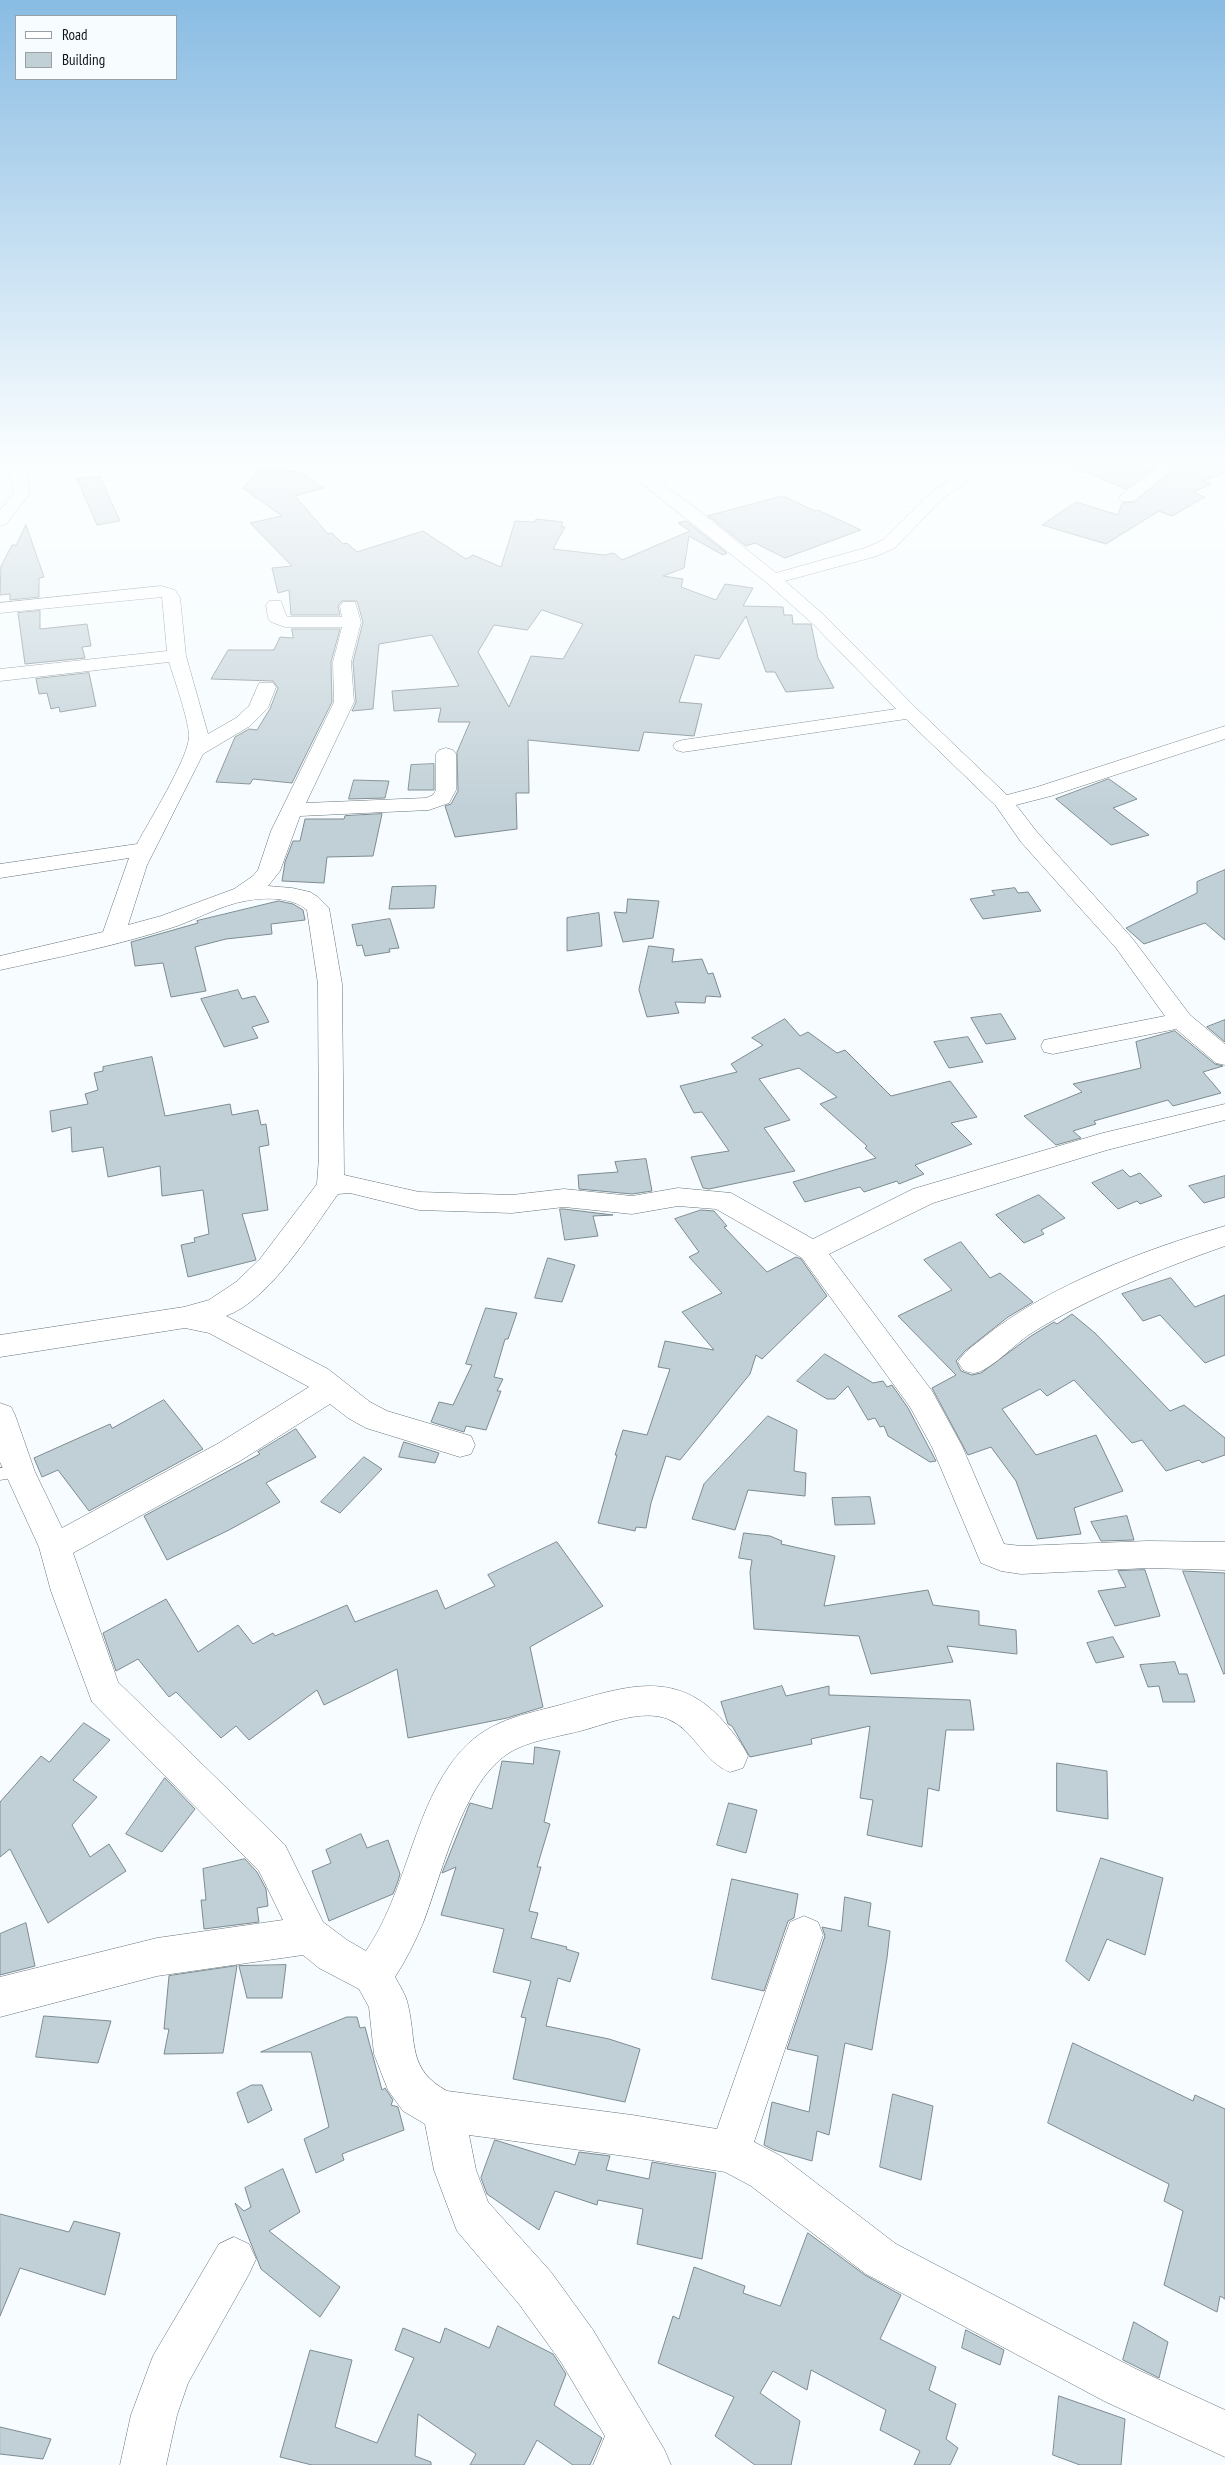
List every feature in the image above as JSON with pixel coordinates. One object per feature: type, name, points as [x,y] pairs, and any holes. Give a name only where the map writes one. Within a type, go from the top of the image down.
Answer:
[{"type":"street","points":[[775,581],[819,620],[910,713],[1003,802],[1029,837],[1124,943],[1181,1020],[1225,1057]]},
{"type":"street","points":[[0,608],[161,591],[169,594],[171,598],[177,656],[199,736],[195,750],[144,849],[125,894],[112,936]]},
{"type":"street","points":[[0,963],[169,921],[242,894],[261,881],[269,871],[282,832],[344,702],[342,662],[351,614],[285,622],[277,618],[275,604]]},
{"type":"street","points":[[0,675],[177,656]]},
{"type":"street","points":[[195,750],[243,722],[258,708],[266,687]]},
{"type":"street","points":[[683,746],[910,713]]},
{"type":"street","points":[[1003,802],[1044,792],[1225,732]]},
{"type":"street","points":[[292,810],[429,804],[442,799],[446,790],[446,754]]},
{"type":"street","points":[[0,871],[144,849]]},
{"type":"street","points":[[0,1346],[184,1318],[219,1308],[246,1289],[270,1266],[330,1185],[332,1157],[330,984],[318,908],[310,900],[297,894],[242,894]]},
{"type":"street","points":[[1053,1046],[1181,1020]]},
{"type":"street","points":[[812,1251],[923,1196],[1103,1142],[1225,1112]]},
{"type":"street","points":[[330,1185],[350,1184],[419,1201],[512,1204],[564,1198],[632,1205],[678,1197],[721,1200],[812,1251],[921,1399],[947,1446],[992,1553],[1004,1559],[1035,1560],[1068,1556],[1139,1554],[1225,1556]]},
{"type":"street","points":[[973,1362],[1018,1327],[1095,1286],[1142,1266],[1225,1236]]},
{"type":"street","points":[[184,1318],[216,1324],[317,1378],[359,1410],[377,1420],[460,1445]]},
{"type":"street","points":[[55,1547],[208,1466],[285,1419],[330,1388]]},
{"type":"street","points":[[0,1415],[10,1473],[55,1547],[68,1591],[104,1690],[272,1858],[297,1907],[308,1935],[333,1954],[373,1976],[388,2004],[394,2054],[402,2076],[417,2097],[443,2111],[632,2136],[730,2152],[766,2171],[881,2259],[1120,2385],[1225,2434]]},
{"type":"street","points":[[373,1976],[392,1947],[404,1922],[449,1801],[462,1776],[482,1754],[507,1735],[620,1704],[646,1700],[673,1704],[697,1717],[730,1756]]},
{"type":"street","points":[[0,1997],[157,1957],[308,1935]]},
{"type":"street","points":[[730,2152],[804,1935]]},
{"type":"street","points":[[443,2111],[455,2170],[472,2216],[535,2288],[577,2346],[631,2455]]},
{"type":"street","points":[[143,2465],[154,2415],[170,2372],[234,2259]]},
{"type":"building","points":[[0,581],[39,581],[39,597],[10,600],[10,594],[0,595]]},
{"type":"building","points":[[275,581],[682,581],[681,587],[716,600],[725,584],[753,588],[743,606],[783,607],[784,615],[792,615],[793,624],[811,624],[818,658],[834,688],[786,692],[775,672],[766,672],[746,616],[719,659],[695,655],[679,702],[702,704],[694,736],[644,732],[639,751],[528,740],[529,793],[516,793],[517,829],[455,837],[445,806],[451,804],[458,791],[457,752],[470,722],[438,722],[441,708],[394,711],[392,691],[459,686],[432,635],[379,644],[373,709],[352,711],[356,702],[353,662],[363,622],[357,601],[342,601],[338,606],[340,615],[291,615],[289,590],[278,593]],"holes":[[[542,610],[583,624],[563,659],[531,656],[509,707],[478,652],[494,625],[527,630]]]},
{"type":"building","points":[[40,611],[40,629],[87,624],[91,646],[82,647],[85,658],[25,664],[18,613]]},
{"type":"building","points":[[292,629],[340,629],[331,662],[332,702],[292,783],[253,779],[250,784],[216,782],[235,737],[249,729],[257,730],[270,709],[278,688],[273,681],[211,679],[228,650],[274,650],[280,637],[293,638]]},
{"type":"building","points":[[89,673],[96,706],[60,712],[59,707],[51,709],[47,693],[39,694],[36,679]]},
{"type":"building","points":[[434,764],[434,790],[408,790],[411,765]]},
{"type":"building","points":[[1109,779],[1137,799],[1113,808],[1149,835],[1111,845],[1056,799]]},
{"type":"building","points":[[354,780],[389,781],[385,798],[349,799]]},
{"type":"building","points":[[382,814],[373,856],[327,857],[324,883],[282,881],[285,862],[293,841],[300,841],[305,819],[344,819],[345,816]]},
{"type":"building","points":[[1225,870],[1225,940],[1205,923],[1144,944],[1126,928],[1197,893],[1197,882]]},
{"type":"building","points":[[436,886],[434,908],[389,909],[392,887]]},
{"type":"building","points":[[1015,888],[1018,893],[1028,892],[1041,911],[983,919],[970,899],[995,895],[992,891]]},
{"type":"building","points":[[628,899],[659,901],[653,938],[623,942],[614,912],[626,913]]},
{"type":"building","points":[[279,901],[293,904],[303,910],[305,920],[271,924],[272,934],[226,939],[195,947],[206,991],[171,997],[163,963],[135,966],[131,942],[198,923],[197,921]]},
{"type":"building","points":[[599,913],[602,946],[567,951],[567,918]]},
{"type":"building","points":[[390,919],[399,948],[389,949],[390,952],[365,956],[362,945],[357,946],[352,925]]},
{"type":"building","points":[[649,946],[674,949],[672,962],[702,959],[708,974],[713,973],[721,997],[706,996],[705,1003],[675,1002],[679,1013],[647,1017],[639,990]]},
{"type":"building","points":[[238,990],[242,999],[255,996],[269,1022],[252,1027],[258,1038],[224,1047],[201,999]]},
{"type":"building","points":[[1001,1014],[1016,1039],[986,1044],[971,1018]]},
{"type":"building","points":[[785,1019],[800,1036],[808,1032],[837,1053],[845,1050],[891,1096],[950,1081],[977,1117],[951,1123],[972,1144],[915,1165],[924,1174],[899,1184],[897,1181],[864,1192],[860,1187],[805,1202],[793,1182],[876,1158],[865,1148],[867,1146],[820,1104],[837,1097],[799,1068],[759,1079],[790,1120],[764,1128],[795,1171],[709,1189],[703,1188],[691,1157],[729,1151],[702,1112],[694,1113],[680,1086],[737,1072],[731,1064],[763,1045],[752,1038]]},
{"type":"building","points":[[1225,1020],[1225,1042],[1207,1027]]},
{"type":"building","points":[[1175,1031],[1215,1064],[1223,1066],[1203,1072],[1221,1093],[1173,1106],[1168,1100],[1094,1121],[1096,1124],[1073,1131],[1081,1138],[1056,1145],[1024,1116],[1082,1092],[1073,1084],[1141,1068],[1136,1042]]},
{"type":"building","points":[[968,1037],[983,1062],[949,1068],[934,1042]]},
{"type":"building","points":[[152,1057],[165,1116],[230,1104],[232,1115],[258,1110],[261,1125],[266,1124],[269,1145],[259,1147],[268,1210],[242,1214],[256,1260],[188,1277],[181,1245],[195,1242],[194,1238],[209,1234],[203,1190],[162,1196],[160,1166],[108,1177],[103,1147],[72,1152],[71,1127],[52,1132],[50,1111],[88,1104],[85,1094],[98,1090],[94,1073],[103,1071],[103,1067]]},
{"type":"building","points":[[646,1159],[652,1191],[632,1194],[579,1189],[578,1175],[618,1172],[615,1162]]},
{"type":"building","points":[[1123,1170],[1130,1177],[1140,1173],[1162,1196],[1140,1204],[1137,1201],[1118,1209],[1092,1183]]},
{"type":"building","points":[[1225,1176],[1225,1197],[1204,1203],[1189,1186]]},
{"type":"building","points":[[1039,1195],[1065,1218],[1041,1230],[1044,1234],[1024,1243],[996,1215]]},
{"type":"building","points":[[560,1209],[613,1215],[593,1216],[598,1236],[565,1240]]},
{"type":"building","points":[[701,1210],[714,1211],[727,1226],[724,1227],[767,1272],[796,1257],[801,1259],[827,1296],[762,1359],[756,1355],[750,1374],[680,1460],[666,1456],[651,1503],[646,1528],[636,1527],[635,1531],[598,1523],[623,1430],[647,1435],[670,1369],[658,1367],[665,1341],[714,1350],[682,1312],[722,1293],[689,1257],[699,1252],[675,1219]]},
{"type":"building","points":[[961,1242],[990,1278],[1000,1273],[1033,1302],[1008,1317],[965,1351],[956,1361],[961,1371],[972,1375],[981,1373],[1031,1336],[1054,1322],[1057,1324],[1072,1314],[1095,1333],[1170,1411],[1184,1405],[1225,1438],[1225,1455],[1202,1463],[1199,1460],[1166,1471],[1142,1440],[1132,1443],[1074,1380],[1047,1396],[1040,1389],[1002,1409],[1036,1455],[1096,1435],[1123,1491],[1074,1508],[1081,1534],[1037,1539],[1016,1481],[991,1447],[968,1455],[932,1388],[956,1375],[898,1316],[952,1290],[924,1260]]},
{"type":"building","points":[[548,1258],[575,1265],[562,1302],[535,1298]]},
{"type":"building","points":[[1171,1278],[1195,1307],[1225,1295],[1225,1355],[1205,1363],[1160,1315],[1143,1321],[1122,1294]]},
{"type":"building","points":[[486,1308],[517,1313],[508,1339],[505,1339],[494,1377],[503,1379],[497,1391],[501,1391],[486,1430],[466,1426],[464,1432],[431,1422],[439,1402],[453,1405],[472,1365],[466,1364]]},
{"type":"building","points":[[825,1354],[873,1383],[883,1381],[887,1387],[892,1385],[908,1408],[936,1461],[930,1462],[888,1436],[884,1426],[880,1427],[875,1418],[868,1420],[848,1386],[835,1399],[827,1399],[797,1381]]},
{"type":"building","points":[[164,1400],[203,1449],[89,1511],[58,1470],[42,1477],[34,1458],[110,1424],[112,1428]]},
{"type":"building","points":[[768,1416],[797,1430],[794,1471],[806,1473],[805,1496],[748,1490],[735,1530],[692,1519],[704,1484]]},
{"type":"building","points":[[296,1429],[316,1457],[266,1483],[280,1502],[229,1530],[167,1560],[144,1516],[260,1454],[258,1452]]},
{"type":"building","points":[[404,1442],[439,1453],[435,1463],[399,1457]]},
{"type":"building","points":[[364,1457],[382,1469],[340,1513],[321,1502]]},
{"type":"building","points":[[870,1497],[875,1524],[835,1525],[832,1498]]},
{"type":"building","points":[[1127,1516],[1134,1540],[1101,1541],[1091,1522]]},
{"type":"building","points":[[744,1533],[770,1536],[782,1541],[781,1544],[835,1556],[824,1606],[928,1590],[933,1605],[979,1611],[979,1625],[1016,1630],[1017,1654],[947,1646],[953,1662],[871,1674],[859,1636],[754,1629],[750,1572],[752,1560],[739,1558]]},
{"type":"building","points":[[557,1542],[603,1606],[530,1647],[543,1707],[507,1718],[408,1738],[397,1669],[324,1705],[317,1690],[249,1740],[236,1726],[221,1738],[176,1692],[169,1697],[138,1659],[116,1671],[103,1633],[166,1599],[198,1652],[238,1625],[253,1644],[273,1633],[275,1636],[347,1605],[355,1622],[437,1590],[445,1609],[495,1586],[488,1575]]},
{"type":"building","points":[[1145,1570],[1160,1616],[1115,1626],[1098,1591],[1126,1587],[1118,1571]]},
{"type":"building","points":[[1183,1571],[1225,1573],[1224,1674]]},
{"type":"building","points":[[1113,1637],[1124,1657],[1096,1663],[1087,1643]]},
{"type":"building","points":[[1175,1662],[1179,1674],[1187,1674],[1195,1702],[1163,1702],[1159,1686],[1148,1687],[1140,1665]]},
{"type":"building","points":[[782,1686],[786,1696],[829,1686],[829,1695],[970,1700],[974,1730],[946,1730],[939,1791],[928,1788],[922,1847],[867,1835],[873,1800],[860,1798],[870,1726],[811,1739],[812,1744],[750,1757],[732,1726],[728,1724],[721,1702]]},
{"type":"building","points":[[84,1723],[110,1740],[73,1780],[97,1797],[72,1825],[90,1857],[109,1844],[126,1871],[48,1923],[10,1849],[0,1857],[0,1802],[41,1756],[49,1762]]},
{"type":"building","points":[[535,1747],[560,1751],[544,1822],[550,1824],[537,1867],[541,1867],[529,1911],[538,1913],[531,1938],[567,1947],[566,1949],[579,1953],[570,1982],[558,1978],[546,2026],[609,2039],[640,2049],[625,2102],[513,2079],[526,2018],[521,2017],[531,1981],[493,1972],[504,1929],[441,1915],[456,1867],[442,1873],[470,1803],[492,1809],[502,1761],[533,1764]]},
{"type":"building","points":[[1057,1763],[1107,1771],[1108,1819],[1057,1811]]},
{"type":"building","points":[[165,1778],[195,1809],[162,1852],[126,1834]]},
{"type":"building","points":[[729,1803],[757,1810],[746,1853],[717,1845]]},
{"type":"building","points":[[361,1834],[367,1848],[388,1840],[400,1874],[398,1881],[393,1894],[329,1921],[312,1871],[331,1863],[326,1850]]},
{"type":"building","points":[[1101,1858],[1163,1878],[1145,1955],[1107,1939],[1089,1981],[1066,1961]]},
{"type":"building","points":[[245,1859],[257,1872],[266,1889],[268,1906],[257,1908],[259,1922],[204,1929],[201,1900],[206,1900],[203,1869]]},
{"type":"building","points":[[732,1879],[798,1894],[794,1918],[788,1921],[764,1991],[712,1979]]},
{"type":"building","points":[[845,1897],[871,1903],[868,1926],[890,1931],[887,1958],[872,2050],[845,2043],[829,2135],[817,2131],[812,2161],[774,2150],[764,2145],[772,2102],[809,2112],[818,2056],[787,2049],[825,1936],[822,1927],[841,1931]]},
{"type":"building","points":[[26,1923],[35,1966],[0,1975],[0,1934]]},
{"type":"building","points":[[286,1965],[282,1998],[247,1998],[239,1966]]},
{"type":"building","points":[[237,1966],[223,2053],[164,2054],[169,2029],[164,2029],[169,1976]]},
{"type":"building","points":[[44,2016],[111,2021],[98,2063],[36,2057]]},
{"type":"building","points":[[347,2017],[357,2017],[360,2028],[365,2027],[382,2090],[385,2088],[393,2100],[391,2105],[398,2107],[404,2130],[342,2154],[344,2160],[316,2173],[304,2139],[329,2127],[311,2052],[261,2052]]},
{"type":"building","points":[[1073,2043],[1193,2101],[1195,2095],[1225,2109],[1225,2299],[1220,2296],[1217,2312],[1164,2285],[1183,2211],[1164,2201],[1169,2184],[1048,2123]]},
{"type":"building","points":[[252,2085],[262,2085],[272,2110],[248,2123],[237,2093]]},
{"type":"building","points":[[893,2094],[933,2106],[921,2180],[880,2167]]},
{"type":"building","points":[[495,2140],[575,2165],[579,2152],[610,2156],[606,2170],[649,2179],[652,2162],[716,2173],[702,2259],[637,2244],[643,2209],[598,2200],[597,2205],[555,2191],[539,2230],[487,2194],[481,2178]]},
{"type":"building","points":[[283,2169],[300,2212],[269,2231],[340,2287],[320,2317],[261,2269],[235,2203],[244,2211],[251,2207],[245,2188]]},
{"type":"building","points":[[0,2214],[69,2232],[74,2221],[120,2233],[105,2295],[20,2268],[0,2316]]},
{"type":"building","points":[[808,2233],[865,2275],[901,2295],[880,2339],[936,2367],[929,2390],[956,2404],[946,2439],[958,2448],[950,2465],[914,2465],[920,2451],[880,2430],[886,2410],[811,2370],[807,2390],[773,2371],[760,2393],[800,2421],[791,2465],[755,2465],[715,2436],[734,2397],[658,2363],[673,2316],[679,2319],[694,2267],[745,2286],[743,2293],[780,2306]]},
{"type":"building","points":[[1134,2322],[1168,2342],[1159,2378],[1123,2360]]},
{"type":"building","points":[[498,2326],[553,2354],[559,2363],[566,2374],[554,2405],[602,2438],[590,2465],[573,2465],[537,2440],[524,2465],[470,2465],[476,2454],[418,2414],[415,2456],[431,2462],[431,2465],[312,2465],[280,2457],[310,2350],[352,2360],[335,2427],[377,2443],[414,2358],[395,2350],[403,2328],[440,2343],[445,2328],[489,2348]]},
{"type":"building","points":[[966,2330],[1004,2350],[1000,2365],[962,2348]]},
{"type":"building","points":[[1059,2396],[1125,2419],[1121,2465],[1080,2465],[1053,2455]]},
{"type":"building","points":[[0,2427],[51,2439],[43,2459],[0,2454]]}]
